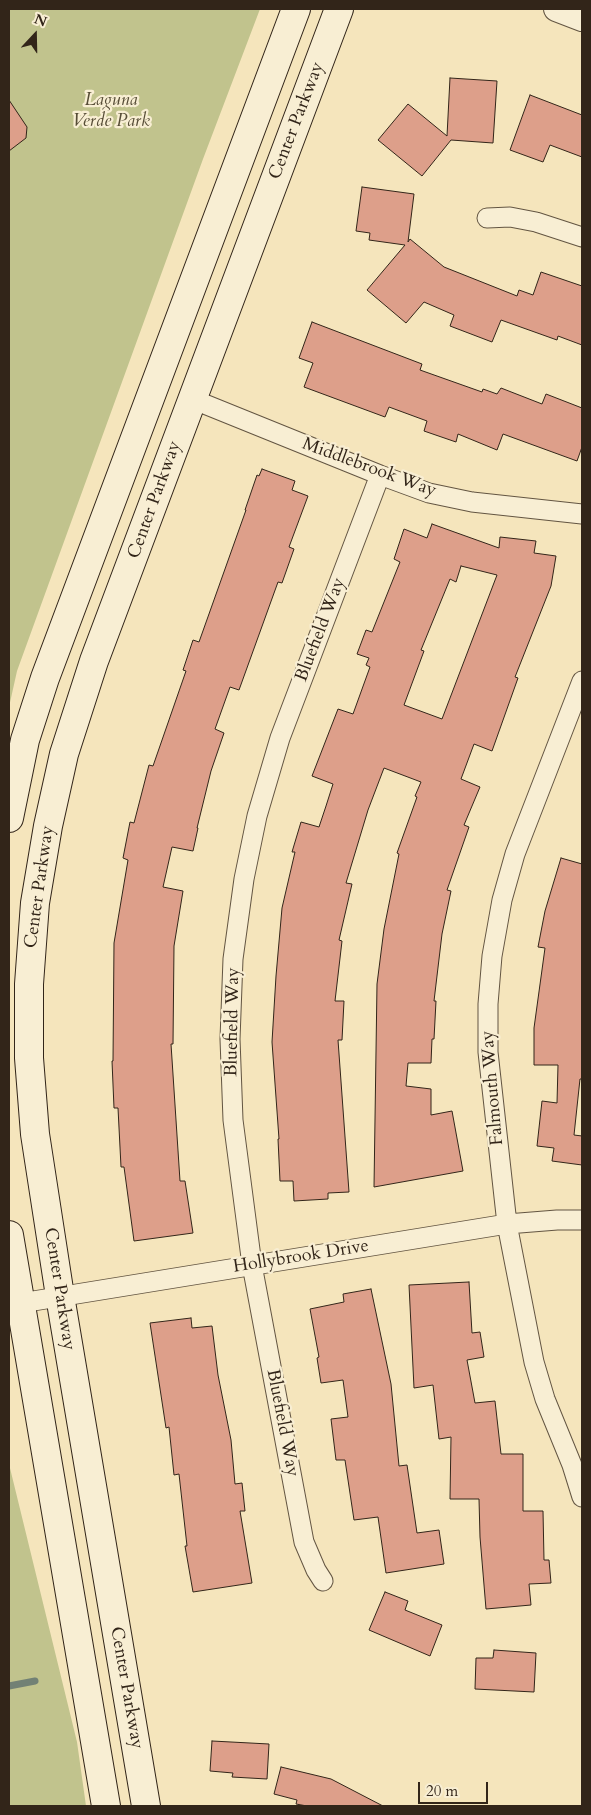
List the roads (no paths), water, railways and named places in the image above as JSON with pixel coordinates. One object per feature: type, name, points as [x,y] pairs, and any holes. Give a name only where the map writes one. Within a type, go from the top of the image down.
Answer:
[{"type":"main road","points":[[9,818],[25,740],[45,678],[296,9]]},
{"type":"main road","name":"Center Parkway","points":[[146,1806],[60,1296],[35,1134],[29,1058],[29,984],[35,903],[48,826],[64,754],[94,661],[339,9]]},
{"type":"main road","points":[[9,1235],[106,1806]]},
{"type":"street","points":[[556,9],[582,19]]},
{"type":"street","points":[[487,218],[510,217],[536,222],[582,238]]},
{"type":"street","name":"Middlebrook Way","points":[[192,399],[429,493],[472,502],[582,514]]},
{"type":"street","name":"Bluefield Way","points":[[323,1581],[304,1542],[252,1264],[233,1120],[230,1039],[233,959],[244,878],[257,816],[280,738],[380,475]]},
{"type":"street","name":"Falmouth Way","points":[[580,693],[516,854],[502,900],[492,956],[488,1004],[488,1052],[507,1224],[534,1362],[545,1399],[572,1465],[582,1497]]},
{"type":"street","name":"Hollybrook Drive","points":[[20,1303],[507,1224],[582,1220]]},
{"type":"waterway","points":[[9,1686],[35,1681]]},
{"type":"park label","name":"Laguna Verde Park","points":[[111,111]]}]
